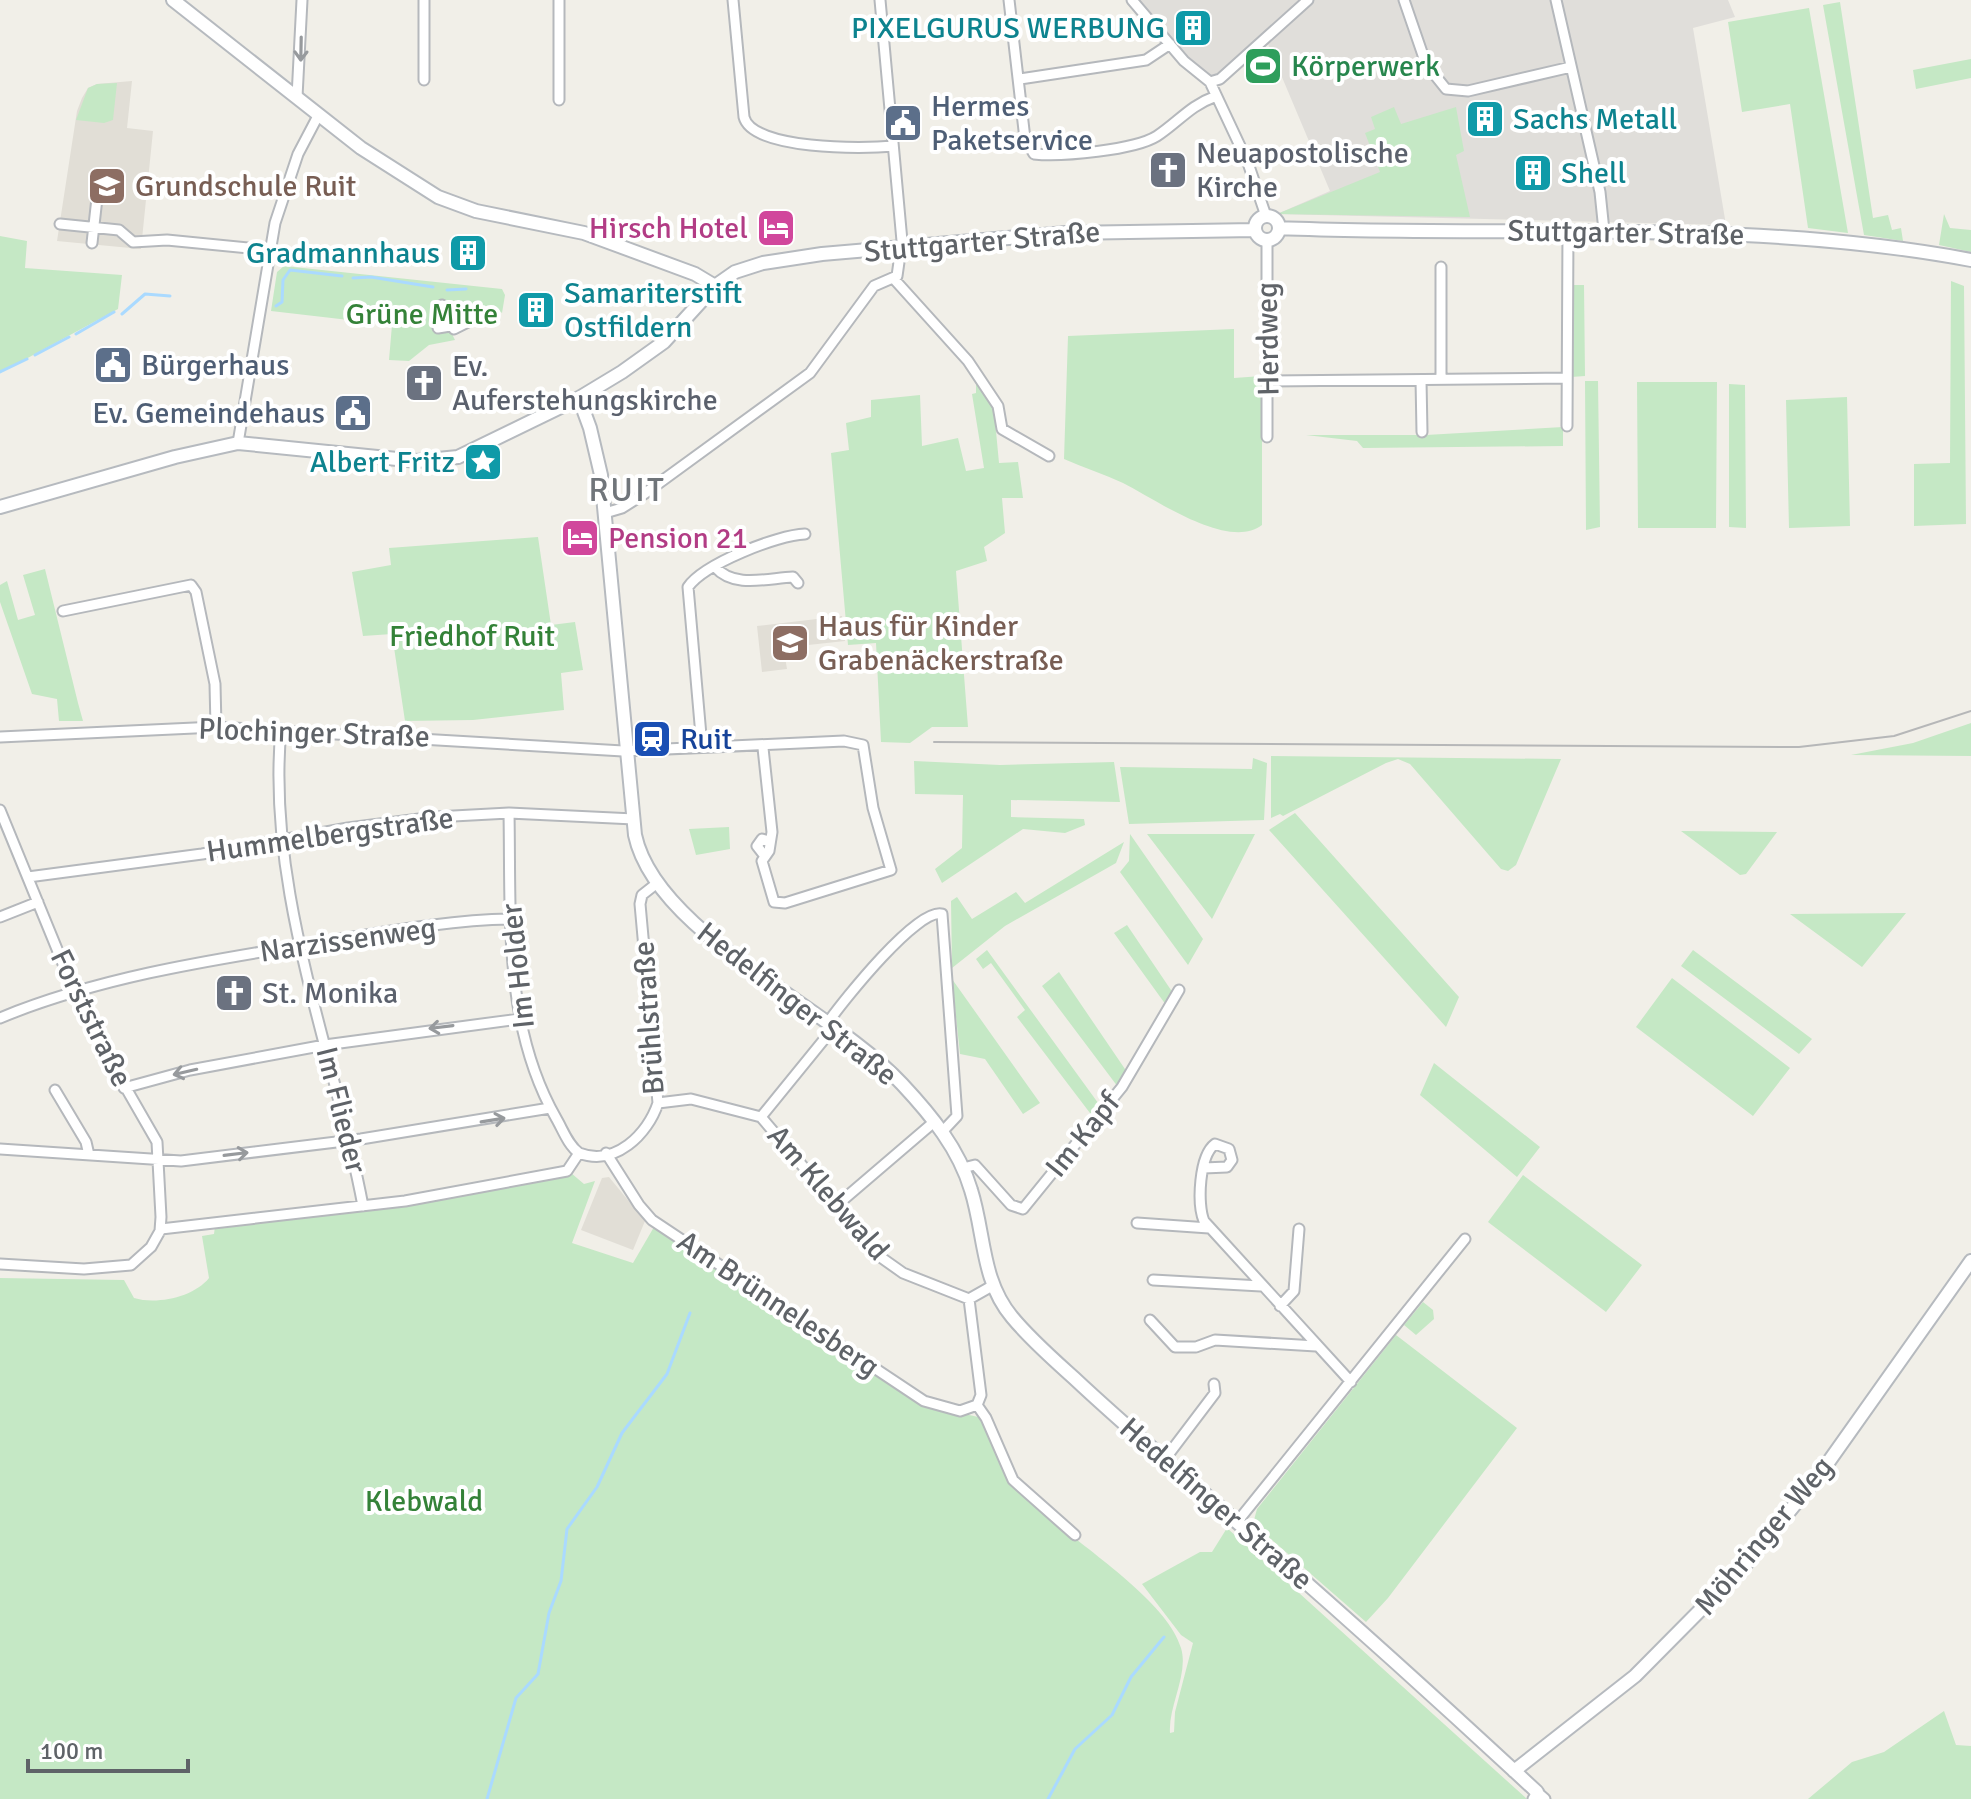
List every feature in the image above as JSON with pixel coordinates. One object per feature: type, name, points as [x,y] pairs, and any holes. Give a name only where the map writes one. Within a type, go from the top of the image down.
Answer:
[{"type":"main road","points":[[173,0],[391,170],[448,202],[476,211],[584,233],[698,275],[715,286]]},
{"type":"main road","points":[[1266,216],[1276,221],[1279,228],[1276,235],[1267,240],[1255,230],[1256,223],[1266,216]]},
{"type":"main road","name":"Stuttgarter Straße","points":[[1279,228],[1568,230],[1805,237],[1971,260]]},
{"type":"main road","name":"Stuttgarter Straße","points":[[0,507],[238,443],[437,461],[467,454],[579,398],[659,346],[715,286],[735,272],[763,263],[1079,232],[1255,230]]},
{"type":"main road","name":"Hedelfinger Straße","points":[[579,398],[595,446],[605,513],[634,819],[640,855],[656,884],[694,924],[832,1023],[899,1081],[938,1127],[963,1168],[973,1198],[992,1286],[1019,1325],[1514,1771],[1538,1797]]},
{"type":"main road","name":"Möhringer Weg","points":[[1514,1771],[1635,1676],[1746,1564],[1820,1474],[1971,1261]]},
{"type":"street","points":[[297,97],[302,0]]},
{"type":"street","points":[[424,0],[424,80]]},
{"type":"street","points":[[559,0],[559,100]]},
{"type":"street","points":[[733,0],[744,117],[749,127],[766,135],[825,146],[893,146]]},
{"type":"street","points":[[880,0],[902,248],[894,279]]},
{"type":"street","points":[[1009,0],[1027,146],[1040,155],[1150,139],[1195,106],[1214,97]]},
{"type":"street","points":[[1132,0],[1198,75],[1210,82],[1214,97],[1248,163],[1266,216]]},
{"type":"street","points":[[1210,82],[1220,79],[1308,0]]},
{"type":"street","points":[[1404,0],[1426,64],[1446,89],[1461,92],[1571,67]]},
{"type":"street","points":[[1556,0],[1600,192],[1604,231]]},
{"type":"street","points":[[1020,79],[1146,60],[1170,44]]},
{"type":"street","points":[[238,443],[269,250],[291,173],[305,136],[319,114]]},
{"type":"street","points":[[92,243],[98,189]]},
{"type":"street","points":[[60,224],[119,230],[136,244],[167,240],[269,250]]},
{"type":"street","points":[[1567,426],[1568,230]]},
{"type":"street","name":"Herdweg","points":[[1267,240],[1267,437]]},
{"type":"street","points":[[1441,267],[1441,379]]},
{"type":"street","points":[[894,279],[968,361],[998,406],[1002,429],[1049,456]]},
{"type":"street","points":[[605,513],[622,508],[810,373],[874,286],[894,279]]},
{"type":"street","points":[[442,305],[454,328]]},
{"type":"street","points":[[454,328],[463,310]]},
{"type":"street","points":[[438,328],[454,328],[468,322]]},
{"type":"street","points":[[1269,381],[1567,378]]},
{"type":"street","points":[[1421,380],[1422,432]]},
{"type":"street","points":[[702,747],[688,591],[693,580],[715,567],[791,534],[805,534]]},
{"type":"street","points":[[715,567],[722,574],[741,580],[789,577],[798,583]]},
{"type":"street","points":[[63,611],[191,585],[196,592],[215,684],[216,727]]},
{"type":"street","name":"Plochinger Straße","points":[[0,737],[216,727],[628,751],[763,748],[827,741],[863,745],[873,808],[891,870],[778,904],[773,900],[762,861],[764,855],[757,846],[762,839],[769,841],[772,832],[763,748]]},
{"type":"street","name":"Im Flieder","points":[[281,729],[285,840],[301,945],[351,1141],[363,1206]]},
{"type":"street","name":"Forststraße","points":[[0,810],[74,994],[98,1045],[155,1138],[161,1229]]},
{"type":"street","name":"Hummelbergstraße","points":[[28,877],[409,820],[509,813],[634,819]]},
{"type":"street","name":"Im Holder","points":[[509,813],[511,919],[519,1019],[529,1056],[550,1108],[579,1153]]},
{"type":"street","name":"Brühlstraße","points":[[579,1153],[590,1156],[625,1148],[638,1138],[658,1103],[640,904],[642,895],[656,884]]},
{"type":"street","points":[[0,917],[38,902]]},
{"type":"street","points":[[761,1117],[902,936],[938,912],[944,920],[957,1116],[938,1127],[837,1205]]},
{"type":"street","name":"Narzissenweg","points":[[0,1018],[74,994],[301,945],[511,919]]},
{"type":"street","name":"Im Kapf","points":[[963,1168],[975,1165],[1012,1207],[1023,1209],[1122,1087],[1179,990]]},
{"type":"street","points":[[124,1088],[190,1070],[325,1045],[519,1019]]},
{"type":"street","points":[[55,1090],[86,1142],[89,1155]]},
{"type":"street","name":"Am Klebwald","points":[[658,1103],[691,1099],[761,1117],[886,1263],[969,1299]]},
{"type":"street","points":[[0,1149],[158,1160],[195,1159],[351,1141],[550,1108]]},
{"type":"street","points":[[0,1264],[84,1269],[127,1266],[146,1254],[161,1229],[363,1206],[541,1178],[569,1170],[579,1153]]},
{"type":"street","name":"Am Brünnelesberg","points":[[606,1153],[650,1218],[921,1400],[957,1411],[977,1405]]},
{"type":"street","points":[[1204,1168],[1201,1212],[1209,1228],[1351,1382]]},
{"type":"street","points":[[1137,1223],[1209,1228]]},
{"type":"street","points":[[1280,1306],[1294,1291],[1299,1229]]},
{"type":"street","points":[[1237,1522],[1465,1239]]},
{"type":"street","points":[[1153,1280],[1261,1286]]},
{"type":"street","points":[[992,1286],[969,1299],[981,1395],[977,1405],[986,1418],[1013,1480],[1075,1535]]},
{"type":"street","points":[[1150,1320],[1175,1347],[1196,1347],[1215,1340],[1316,1346]]},
{"type":"street","points":[[1165,1459],[1215,1394],[1214,1384]]},
{"type":"shaded area","points":[[1136,0],[1728,0],[1735,17],[1693,28],[1726,225],[1277,214],[1330,191],[1265,37],[1219,78],[1207,79]]},
{"type":"shaded area","name":"Grundschule Ruit","points":[[132,81],[127,128],[153,131],[141,249],[57,241],[77,111],[82,98],[88,88],[97,84]]},
{"type":"shaded area","name":"Haus für Kinder Grabenäckerstraße","points":[[842,616],[845,641],[799,646],[800,655],[785,657],[787,669],[762,672],[757,626]]},
{"type":"shaded area","points":[[609,1177],[645,1221],[633,1250],[581,1230],[602,1178]]},
{"type":"green space","points":[[1840,2],[1873,218],[1888,215],[1892,230],[1901,228],[1903,241],[1864,235],[1823,5]]},
{"type":"green space","points":[[1809,8],[1848,233],[1808,228],[1790,104],[1742,112],[1728,22]]},
{"type":"green space","points":[[1971,59],[1971,78],[1916,89],[1913,70]]},
{"type":"green space","points":[[117,83],[113,120],[104,123],[76,120],[88,88],[97,84]]},
{"type":"green space","points":[[1394,107],[1401,124],[1456,107],[1464,151],[1456,155],[1470,217],[1277,214],[1380,172],[1365,133],[1375,129],[1371,117]]},
{"type":"green space","points":[[1944,214],[1950,228],[1971,230],[1971,252],[1939,245]]},
{"type":"green space","points":[[0,236],[27,241],[25,268],[122,275],[118,309],[0,373]]},
{"type":"green space","name":"Grüne Mitte","points":[[284,266],[502,289],[505,295],[502,313],[495,307],[451,332],[455,340],[429,345],[409,361],[389,360],[392,325],[271,311],[277,272]]},
{"type":"green space","points":[[1951,281],[1964,286],[1966,524],[1914,526],[1914,464],[1950,463]]},
{"type":"green space","points":[[1572,285],[1584,285],[1585,376],[1571,377]]},
{"type":"green space","points":[[1234,329],[1234,378],[1262,376],[1262,525],[1248,531],[1230,532],[1212,527],[1192,520],[1123,483],[1064,459],[1068,336]]},
{"type":"green space","points":[[1585,381],[1598,381],[1600,527],[1586,530]]},
{"type":"green space","points":[[976,382],[994,410],[999,463],[1018,462],[1023,498],[1002,498],[1005,533],[984,547],[987,561],[956,571],[968,727],[932,727],[910,743],[881,742],[876,643],[848,645],[831,453],[849,450],[846,423],[871,417],[871,400],[920,395],[922,446],[958,438],[966,471],[984,468],[972,394],[976,393]]},
{"type":"green space","points":[[1637,382],[1717,382],[1716,528],[1638,528]]},
{"type":"green space","points":[[1729,384],[1745,385],[1746,528],[1729,527]]},
{"type":"green space","points":[[1847,397],[1850,526],[1789,528],[1786,400]]},
{"type":"green space","points":[[1563,427],[1563,446],[1363,448],[1357,441],[1306,435],[1426,435]]},
{"type":"green space","name":"Friedhof Ruit","points":[[538,537],[551,625],[575,622],[583,670],[561,673],[564,710],[473,720],[405,721],[392,634],[363,636],[352,572],[391,565],[389,548]]},
{"type":"green space","points":[[45,569],[83,721],[59,721],[57,699],[32,694],[0,602],[0,585],[7,581],[18,620],[35,615],[23,575]]},
{"type":"green space","points":[[1971,723],[1971,756],[1851,755],[1913,743]]},
{"type":"green space","points":[[1271,756],[1561,759],[1516,865],[1508,871],[1501,869],[1410,764],[1398,759],[1283,816],[1280,814],[1271,818]]},
{"type":"green space","points":[[1253,758],[1267,763],[1264,820],[1129,824],[1120,767],[1252,769]]},
{"type":"green space","points":[[914,761],[1000,765],[1114,762],[1120,802],[1011,800],[1011,817],[1084,819],[1085,825],[1065,833],[1023,829],[942,883],[935,869],[962,848],[963,795],[915,794]]},
{"type":"green space","points":[[1295,813],[1459,997],[1446,1027],[1269,830]]},
{"type":"green space","points":[[729,827],[730,849],[696,855],[689,829]]},
{"type":"green space","points":[[1681,831],[1777,832],[1746,874],[1740,875]]},
{"type":"green space","points":[[1130,834],[1203,939],[1188,965],[1120,872],[1129,861]]},
{"type":"green space","points":[[1147,834],[1255,834],[1212,919]]},
{"type":"green space","points":[[1124,842],[1116,863],[1005,926],[952,968],[951,901],[957,897],[972,919],[1016,892],[1025,903]]},
{"type":"green space","points":[[1906,913],[1862,967],[1790,914]]},
{"type":"green space","points":[[1127,925],[1173,993],[1166,1005],[1114,933]]},
{"type":"green space","points":[[987,950],[1101,1107],[1093,1117],[1017,1017],[1025,1010],[991,963],[983,969],[976,959]]},
{"type":"green space","points":[[1693,950],[1812,1039],[1799,1054],[1681,966]]},
{"type":"green space","points":[[1059,972],[1127,1072],[1118,1087],[1042,986]]},
{"type":"green space","points":[[1672,978],[1790,1068],[1753,1116],[1636,1027]]},
{"type":"green space","points":[[952,979],[1040,1103],[1023,1114],[985,1059],[960,1054]]},
{"type":"green space","points":[[1434,1063],[1540,1147],[1517,1177],[1420,1095]]},
{"type":"green space","name":"Klebwald","points":[[571,1173],[584,1184],[595,1181],[572,1243],[633,1263],[654,1227],[923,1405],[983,1418],[1003,1463],[1032,1502],[1116,1570],[1157,1609],[1172,1629],[1183,1658],[1170,1733],[1174,1732],[1175,1712],[1193,1643],[1181,1635],[1142,1584],[1200,1552],[1212,1552],[1227,1528],[1527,1799],[0,1799],[0,1278],[124,1280],[134,1298],[164,1300],[185,1295],[209,1278],[202,1236],[214,1234],[215,1226],[425,1201]]},
{"type":"green space","points":[[1523,1175],[1642,1265],[1606,1312],[1488,1222]]},
{"type":"green space","points":[[1423,1302],[1433,1310],[1434,1319],[1416,1335],[1404,1325]]},
{"type":"green space","points":[[1396,1335],[1517,1428],[1388,1598],[1366,1622],[1257,1527],[1254,1520],[1257,1509]]},
{"type":"green space","points":[[1944,1711],[1956,1745],[1971,1746],[1971,1799],[1808,1799],[1852,1762],[1884,1752]]},
{"type":"waterway","points":[[276,306],[282,302],[283,280],[290,270],[342,276]]},
{"type":"waterway","points":[[353,278],[371,277],[433,287]]},
{"type":"waterway","points":[[447,290],[466,289]]},
{"type":"waterway","points":[[122,314],[145,294],[170,296]]},
{"type":"waterway","points":[[76,334],[114,312]]},
{"type":"waterway","points":[[35,355],[69,337]]},
{"type":"waterway","points":[[0,372],[27,359]]},
{"type":"waterway","points":[[487,1799],[516,1698],[538,1674],[549,1613],[561,1581],[567,1529],[597,1487],[622,1433],[667,1374],[690,1313]]},
{"type":"waterway","points":[[1048,1799],[1075,1749],[1112,1715],[1131,1677],[1164,1637]]},
{"type":"tram line","points":[[934,742],[1799,747],[1894,736],[1971,711]]},
{"type":"place","name":"PIXELGURUS WERBUNG","points":[[1193,28]]},
{"type":"place","name":"Körperwerk","points":[[1263,66]]},
{"type":"place","name":"Sachs Metall","points":[[1485,119]]},
{"type":"place","name":"Hermes Paketservice","points":[[903,123]]},
{"type":"place","name":"Neuapostolische Kirche","points":[[1168,170]]},
{"type":"place","name":"Shell","points":[[1533,173]]},
{"type":"place","name":"Grundschule Ruit","points":[[107,186]]},
{"type":"place","name":"Hirsch Hotel","points":[[776,228]]},
{"type":"place","name":"Gradmannhaus","points":[[468,253]]},
{"type":"place","name":"Samariterstift Ostfildern","points":[[536,310]]},
{"type":"place","name":"Bürgerhaus","points":[[113,365]]},
{"type":"place","name":"Ev. Auferstehungskirche","points":[[424,383]]},
{"type":"place","name":"Ev. Gemeindehaus","points":[[353,413]]},
{"type":"place","name":"Albert Fritz","points":[[483,462]]},
{"type":"place","name":"Pension 21","points":[[580,538]]},
{"type":"place","name":"Haus für Kinder Grabenäckerstraße","points":[[790,643]]},
{"type":"place","name":"Ruit","points":[[652,739]]},
{"type":"place","name":"St. Monika","points":[[234,993]]},
{"type":"district","name":"RUIT","points":[[627,490]]}]
